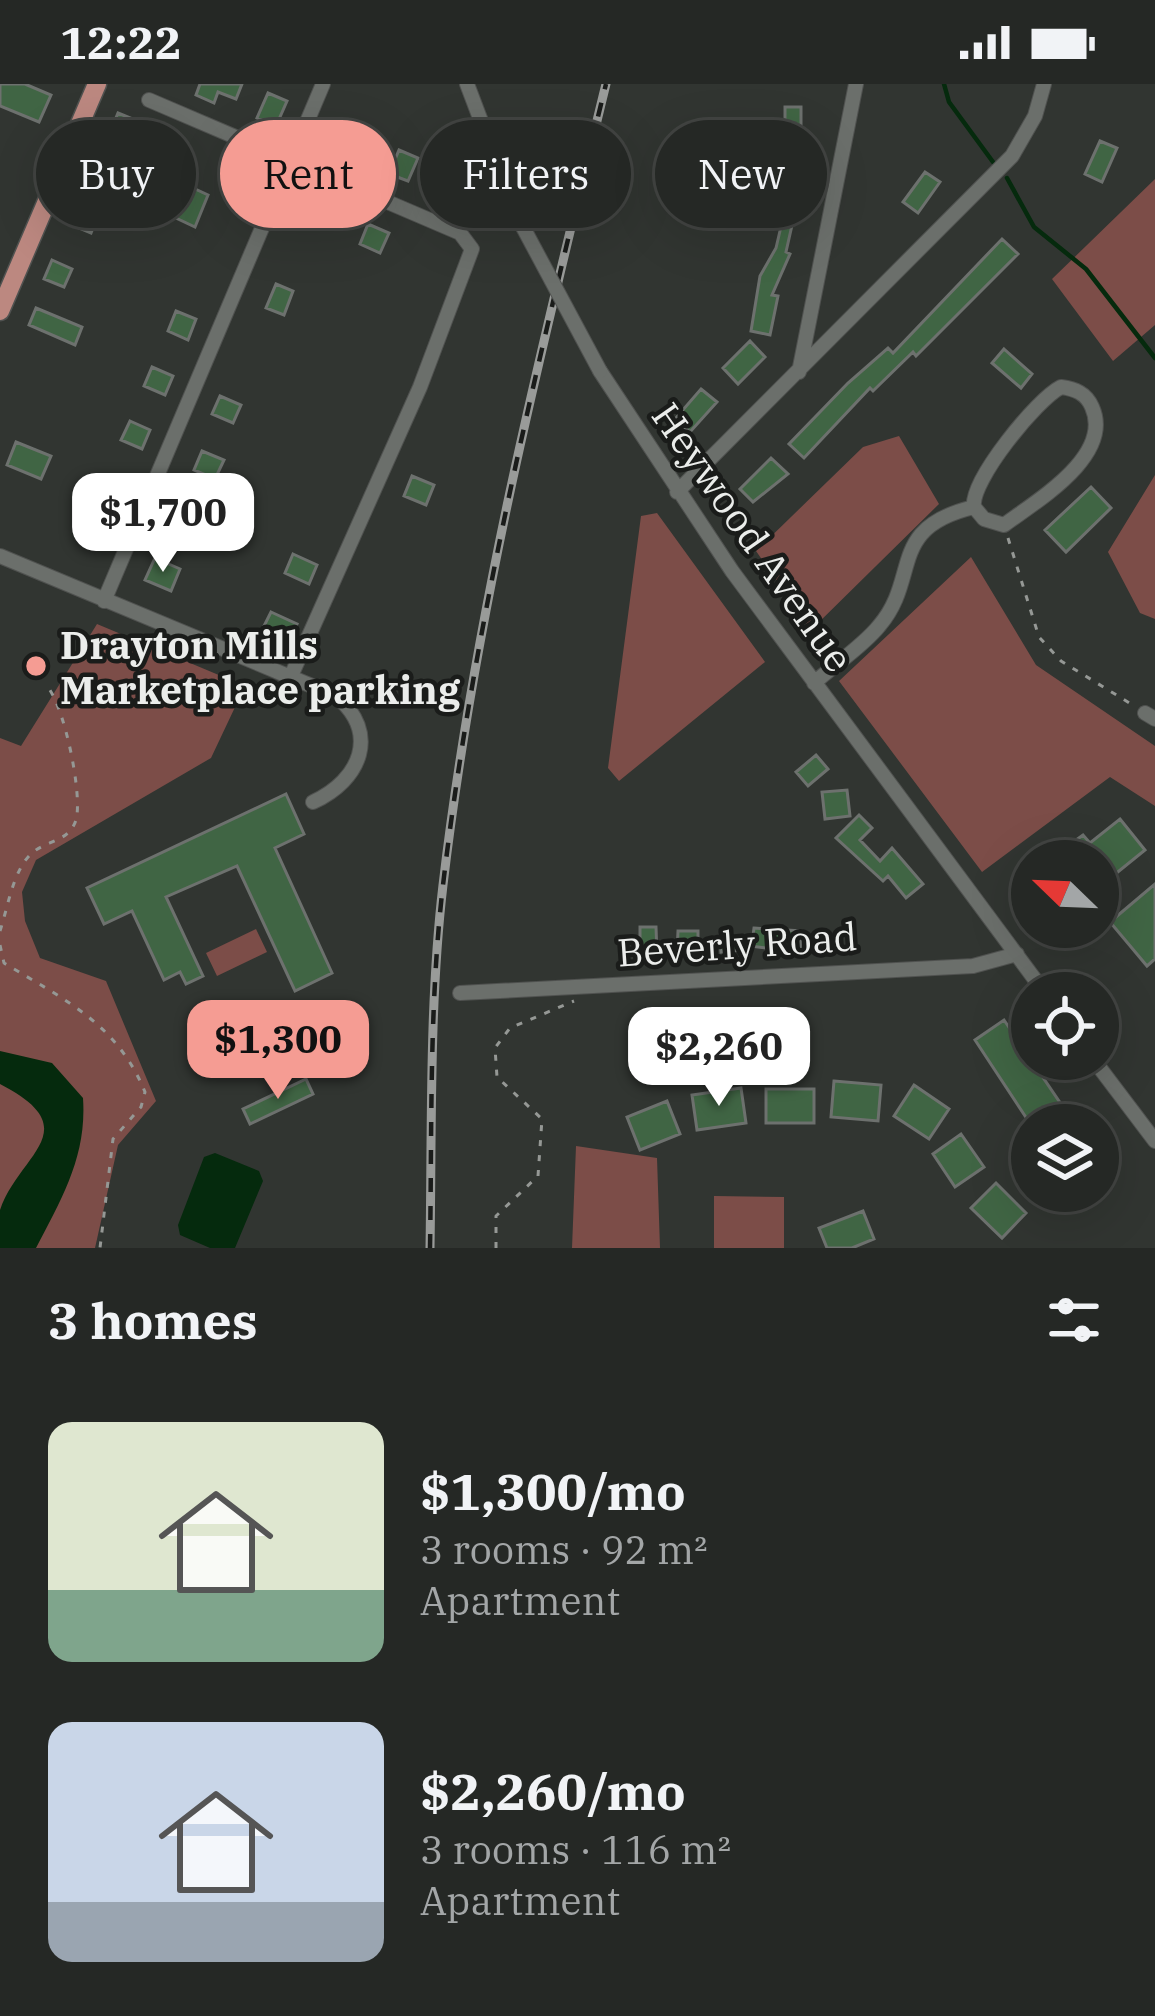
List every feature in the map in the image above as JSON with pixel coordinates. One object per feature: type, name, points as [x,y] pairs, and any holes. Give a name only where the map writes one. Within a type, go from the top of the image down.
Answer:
[{"type":"main road","points":[[0,311],[97,84]]},
{"type":"street","points":[[308,120],[323,84]]},
{"type":"street","name":"Heywood Avenue","points":[[467,84],[517,215],[600,371],[677,492],[1030,972]]},
{"type":"street","points":[[799,372],[856,84]]},
{"type":"street","points":[[677,492],[1012,156],[1035,116],[1044,84]]},
{"type":"street","points":[[149,100],[220,130]]},
{"type":"street","points":[[291,676],[472,260],[471,244],[460,233],[396,205]]},
{"type":"street","points":[[104,601],[262,228]]},
{"type":"street","points":[[1061,387],[1077,391],[1090,402],[1095,418],[1085,457],[1004,525],[984,519],[974,507],[976,486],[1036,406],[1061,387]]},
{"type":"street","points":[[814,682],[878,628],[893,606],[910,550],[926,527],[947,513],[974,507]]},
{"type":"street","points":[[0,556],[330,692],[355,711],[363,741],[357,767],[339,790],[314,802]]},
{"type":"street","name":"Beverly Road","points":[[460,993],[690,977],[973,966],[1017,954]]},
{"type":"street","points":[[1109,1080],[1155,1141]]},
{"type":"path","points":[[1004,525],[1039,637],[1061,661],[1150,716]]},
{"type":"path","points":[[0,931],[32,853],[64,837],[77,818],[68,734],[46,685]]},
{"type":"path","points":[[0,945],[4,963],[68,997],[108,1028],[145,1092],[141,1107],[113,1138],[100,1248]]},
{"type":"path","points":[[496,1248],[496,1216],[538,1176],[542,1119],[497,1077],[495,1048],[510,1028],[567,1005],[587,987]]},
{"type":"shaded area","points":[[1155,179],[1155,325],[1113,361],[1052,279]]},
{"type":"shaded area","points":[[899,436],[939,504],[811,630],[756,551],[863,447]]},
{"type":"shaded area","points":[[1155,475],[1155,619],[1140,613],[1108,552]]},
{"type":"shaded area","points":[[657,513],[765,662],[619,781],[608,768],[641,516]]},
{"type":"shaded area","points":[[971,557],[1036,665],[1155,746],[1155,806],[1110,777],[1025,840],[1011,840],[1011,850],[982,872],[839,681]]},
{"type":"shaded area","points":[[97,624],[245,686],[211,758],[36,860],[22,892],[25,921],[40,958],[106,981],[156,1101],[118,1145],[95,1248],[0,1248],[0,738],[21,746]]},
{"type":"shaded area","points":[[256,929],[267,952],[217,976],[206,953]]},
{"type":"shaded area","points":[[0,1051],[52,1063],[83,1098],[77,1158],[36,1248],[0,1248],[0,1210],[44,1129],[40,1115],[26,1100],[0,1084]]},
{"type":"shaded area","points":[[576,1146],[657,1158],[660,1248],[572,1248]]},
{"type":"shaded area","points":[[215,1153],[259,1171],[263,1181],[235,1248],[210,1248],[180,1235],[178,1225],[204,1157]]},
{"type":"shaded area","points":[[714,1196],[784,1197],[784,1248],[714,1248]]},
{"type":"building","points":[[0,84],[25,84],[51,95],[40,120],[0,106]]},
{"type":"building","points":[[200,84],[242,84],[236,99],[218,92],[214,103],[196,95]]},
{"type":"building","points":[[268,93],[287,101],[279,120],[257,118]]},
{"type":"building","points":[[785,107],[801,107],[801,120],[785,120]]},
{"type":"building","points":[[1100,141],[1117,148],[1102,182],[1085,174]]},
{"type":"building","points":[[399,150],[418,158],[408,181],[396,177]]},
{"type":"building","points":[[925,172],[940,182],[918,213],[903,202]]},
{"type":"building","points":[[196,189],[208,195],[196,225]]},
{"type":"building","points":[[366,228],[389,233],[380,253],[360,244]]},
{"type":"building","points":[[781,228],[791,228],[786,252],[790,254],[772,295],[778,296],[770,335],[751,331],[760,276],[776,248]]},
{"type":"building","points":[[1002,239],[1018,254],[916,356],[913,352],[873,391],[870,388],[804,458],[789,444],[888,348],[893,353]]},
{"type":"building","points":[[52,260],[72,269],[64,287],[44,279]]},
{"type":"building","points":[[276,284],[293,291],[284,315],[266,308]]},
{"type":"building","points":[[36,308],[82,327],[75,345],[29,325]]},
{"type":"building","points":[[176,311],[196,319],[188,340],[168,331]]},
{"type":"building","points":[[750,341],[765,357],[738,384],[723,368]]},
{"type":"building","points":[[1004,349],[1032,374],[1021,388],[992,363]]},
{"type":"building","points":[[152,367],[173,376],[165,395],[144,386]]},
{"type":"building","points":[[701,389],[717,402],[690,432],[675,419]]},
{"type":"building","points":[[220,396],[241,405],[233,423],[212,414]]},
{"type":"building","points":[[130,421],[150,430],[142,449],[121,440]]},
{"type":"building","points":[[16,442],[51,456],[41,479],[7,465]]},
{"type":"building","points":[[202,451],[224,460],[215,479],[194,470]]},
{"type":"building","points":[[771,458],[788,474],[753,502],[740,489]]},
{"type":"building","points":[[99,476],[124,487],[118,502],[92,491]]},
{"type":"building","points":[[412,476],[434,485],[426,505],[404,496]]},
{"type":"building","points":[[1091,487],[1111,508],[1066,552],[1045,530]]},
{"type":"building","points":[[180,507],[203,516],[195,536],[172,526]]},
{"type":"building","points":[[293,554],[317,565],[309,584],[285,573]]},
{"type":"building","points":[[155,558],[180,569],[171,591],[145,580]]},
{"type":"building","points":[[271,612],[297,624],[288,642],[262,630]]},
{"type":"building","points":[[816,755],[828,769],[808,786],[796,772]]},
{"type":"building","points":[[847,790],[850,816],[825,819],[822,792]]},
{"type":"building","points":[[286,794],[304,834],[275,848],[332,973],[295,991],[237,866],[166,897],[203,976],[186,984],[180,972],[164,980],[132,911],[104,924],[87,888]]},
{"type":"building","points":[[859,815],[872,828],[860,840],[880,861],[892,848],[923,884],[906,898],[888,876],[883,881],[836,838]]},
{"type":"building","points":[[1120,819],[1145,850],[1119,871],[1119,840],[1094,840]]},
{"type":"building","points":[[1155,884],[1155,959],[1147,966],[1119,933],[1119,914]]},
{"type":"building","points":[[640,927],[656,927],[657,954],[640,955]]},
{"type":"building","points":[[754,928],[801,931],[800,952],[742,945],[742,950],[721,952],[720,940],[753,936]]},
{"type":"building","points":[[678,931],[698,931],[698,953],[677,953]]},
{"type":"building","points":[[1004,1020],[1011,1030],[1011,1080],[1045,1080],[1061,1104],[1017,1104],[975,1040]]},
{"type":"building","points":[[306,1079],[313,1094],[250,1124],[243,1109]]},
{"type":"building","points":[[834,1081],[881,1085],[878,1121],[831,1117]]},
{"type":"building","points":[[914,1085],[949,1109],[929,1139],[894,1116]]},
{"type":"building","points":[[741,1088],[746,1123],[697,1130],[692,1095]]},
{"type":"building","points":[[766,1089],[814,1089],[814,1123],[766,1123]]},
{"type":"building","points":[[667,1101],[680,1134],[640,1150],[627,1117]]},
{"type":"building","points":[[961,1134],[984,1167],[955,1187],[933,1154]]},
{"type":"building","points":[[996,1183],[1011,1198],[1011,1212],[1026,1213],[1002,1238],[971,1208]]},
{"type":"building","points":[[863,1211],[874,1239],[852,1248],[827,1248],[819,1228]]},
{"type":"waterway","points":[[944,84],[949,102],[993,162]]},
{"type":"waterway","points":[[1007,178],[1034,227],[1086,269],[1155,358]]},
{"type":"railway","points":[[430,1248],[435,975],[457,783],[512,482],[606,84]]},
{"type":"place","name":"Drayton Mills Marketplace parking","points":[[36,666]]}]
